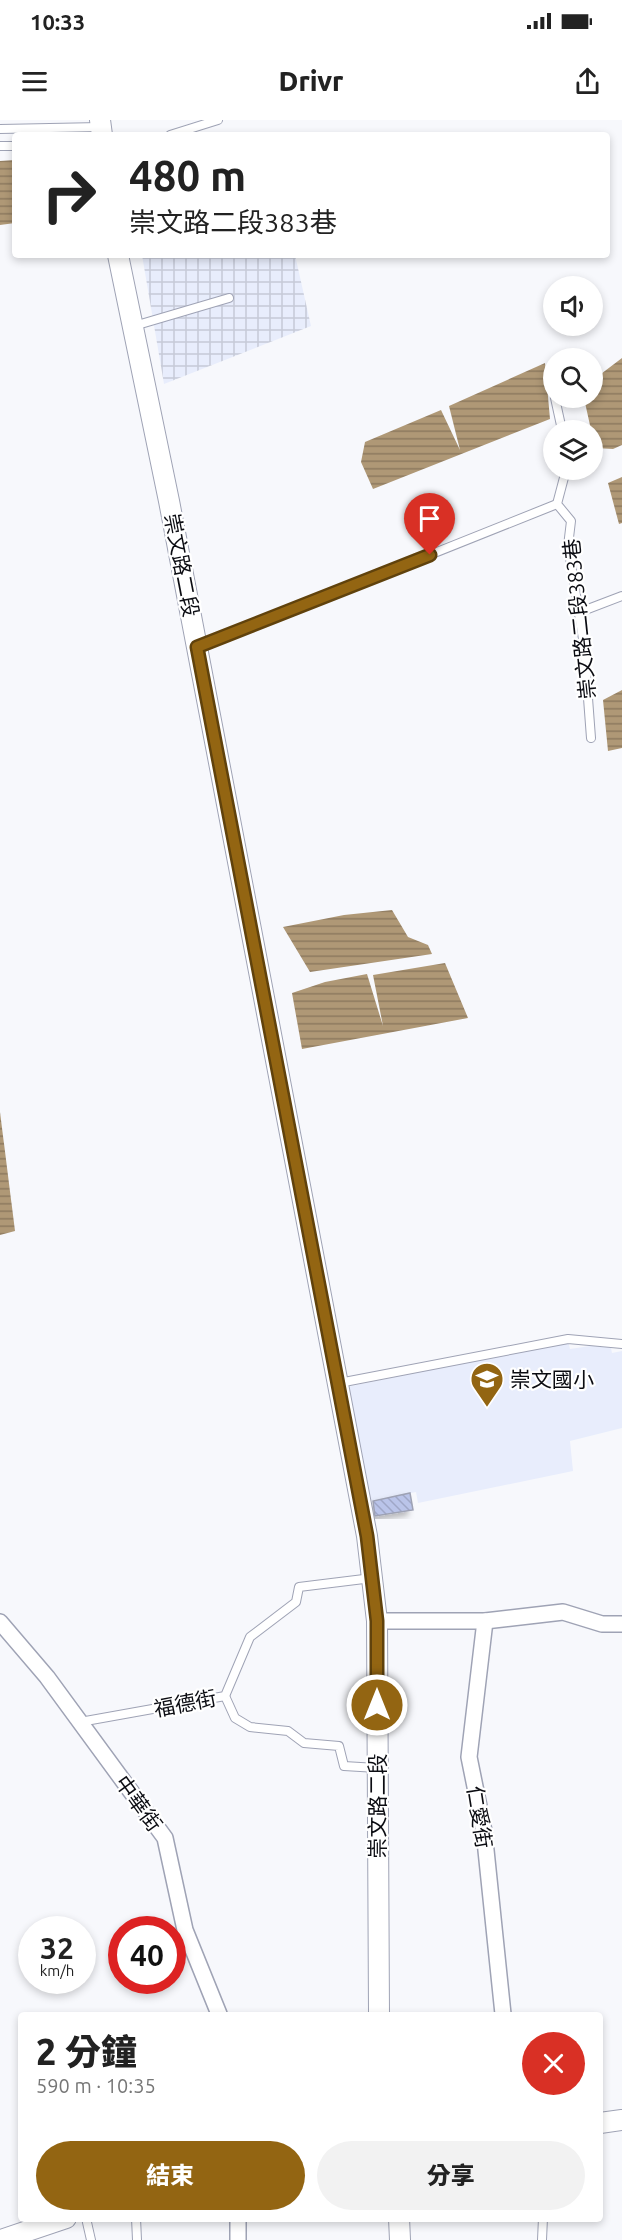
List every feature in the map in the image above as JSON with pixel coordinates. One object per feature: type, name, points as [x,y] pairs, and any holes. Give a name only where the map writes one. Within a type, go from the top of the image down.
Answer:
[{"type":"street","name":"崇文路二段","points":[[119,258],[197,647],[367,1536],[377,1621],[379,2012]]},
{"type":"street","points":[[377,1621],[485,1621],[563,1612],[602,1624],[622,1624]]},
{"type":"street","name":"仁愛街","points":[[485,1621],[469,1757],[484,1831],[502,2012]]},
{"type":"street","name":"中華街","points":[[0,1622],[47,1677],[165,1838],[185,1930],[218,2012]]},
{"type":"street","points":[[603,2123],[622,2120]]},
{"type":"street","points":[[1,2240],[54,2222]]},
{"type":"street","points":[[238,2222],[238,2240]]},
{"type":"street","points":[[399,2222],[400,2240]]},
{"type":"lane","points":[[180,132],[218,120]]},
{"type":"lane","points":[[0,129],[101,127]]},
{"type":"lane","points":[[133,326],[228,298]]},
{"type":"lane","points":[[197,647],[557,504],[563,480]]},
{"type":"lane","name":"崇文路二段383巷","points":[[557,504],[571,521],[568,546],[580,612],[591,738]]},
{"type":"lane","points":[[580,612],[622,596]]},
{"type":"lane","points":[[338,1384],[568,1339],[622,1344]]},
{"type":"lane","name":"福德街","points":[[80,1722],[225,1696],[250,1637],[296,1602],[298,1587],[372,1578]]},
{"type":"lane","points":[[225,1696],[235,1718],[250,1727],[288,1731],[304,1743],[339,1746],[344,1766],[377,1768]]},
{"type":"lane","points":[[87,2222],[91,2240]]},
{"type":"lane","points":[[136,2222],[137,2240]]},
{"type":"lane","points":[[542,2240],[543,2222]]},
{"type":"shaded area","points":[[12,160],[12,223],[0,225],[0,161]]},
{"type":"shaded area","points":[[143,258],[296,258],[311,326],[164,384]]},
{"type":"shaded area","points":[[622,358],[622,445],[613,449],[603,448],[603,420],[589,420],[586,408],[603,408],[603,372]]},
{"type":"shaded area","points":[[543,364],[543,408],[549,408],[550,419],[373,489],[361,462],[365,442],[441,410],[460,450],[449,406]]},
{"type":"shaded area","points":[[622,477],[622,523],[619,524],[608,483]]},
{"type":"shaded area","points":[[622,690],[622,748],[608,751],[603,700]]},
{"type":"shaded area","points":[[392,910],[408,937],[428,945],[432,954],[310,972],[283,927],[344,915]]},
{"type":"shaded area","points":[[445,963],[468,1018],[302,1049],[292,993],[325,982],[367,974],[383,1026],[373,975]]},
{"type":"shaded area","points":[[0,1112],[15,1231],[0,1235]]},
{"type":"shaded area","name":"崇文國小","points":[[568,1341],[570,1349],[610,1343],[612,1353],[622,1351],[622,1428],[570,1441],[573,1471],[418,1503],[416,1492],[370,1501],[347,1387]]},
{"type":"building","points":[[410,1493],[413,1510],[375,1516],[373,1501]]},
{"type":"place","name":"崇文國小","points":[[487,1408]]},
{"type":"route","points":[[377,1705],[377,1621],[367,1536],[197,647],[430,555]]}]
